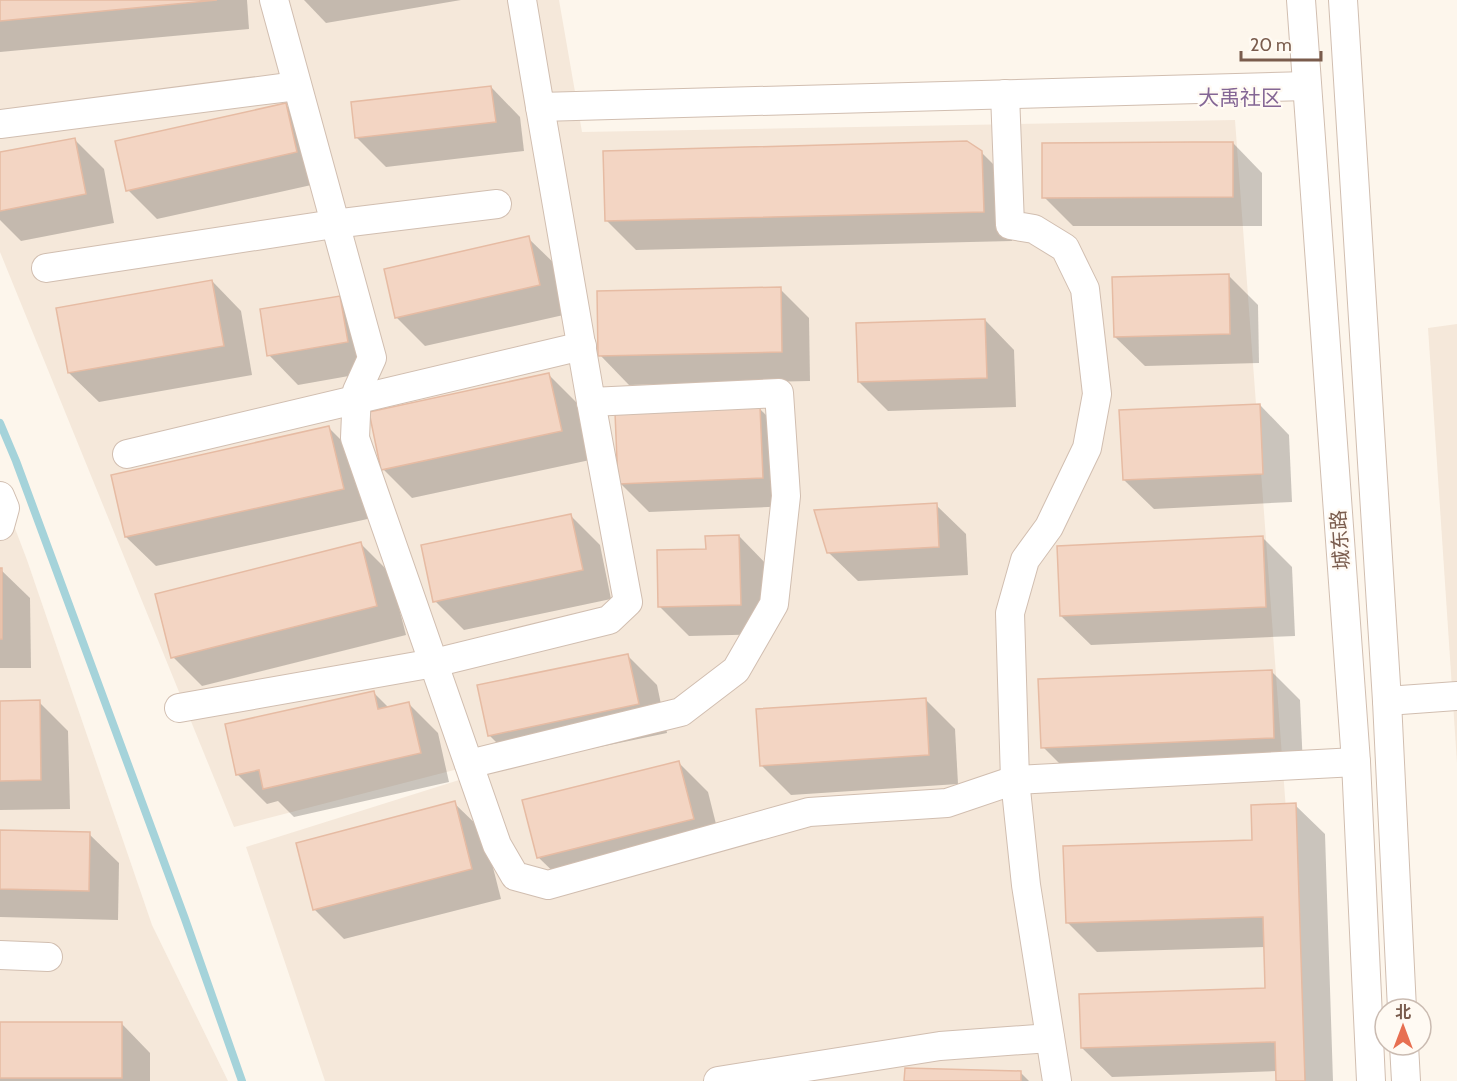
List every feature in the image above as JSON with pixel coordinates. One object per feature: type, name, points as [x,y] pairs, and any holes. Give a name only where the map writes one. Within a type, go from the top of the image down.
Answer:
[{"type":"street","points":[[274,0],[372,358],[357,392],[355,438],[497,845],[515,876],[548,885],[810,812],[947,803],[1015,780],[1356,762]]},
{"type":"street","points":[[179,708],[434,663],[609,620],[628,602],[522,0]]},
{"type":"street","name":"城东路","points":[[1301,0],[1356,762],[1371,1081]]},
{"type":"street","name":"城东路","points":[[1343,0],[1387,701],[1401,997]]},
{"type":"street","points":[[0,124],[297,86]]},
{"type":"street","points":[[540,107],[1307,86]]},
{"type":"street","points":[[1005,94],[1010,225],[1034,229],[1065,248],[1085,289],[1097,394],[1087,448],[1049,527],[1025,560],[1010,613],[1015,780],[1026,885],[1057,1081]]},
{"type":"street","points":[[46,268],[334,224],[497,204]]},
{"type":"street","points":[[127,454],[582,346]]},
{"type":"street","points":[[469,764],[681,712],[736,670],[774,604],[786,496],[779,393],[591,402]]},
{"type":"street","points":[[0,496],[5,508],[0,526]]},
{"type":"street","points":[[1387,701],[1457,696]]},
{"type":"street","points":[[0,955],[48,957]]},
{"type":"street","points":[[718,1081],[940,1046],[1050,1038]]},
{"type":"street","points":[[1405,1057],[1406,1081]]},
{"type":"shaded area","points":[[0,0],[559,0],[582,132],[1235,120],[1306,1081],[325,1081],[246,847],[663,716],[234,827],[0,252]]},
{"type":"shaded area","points":[[1457,324],[1457,763],[1428,328]]},
{"type":"shaded area","points":[[0,489],[27,560],[152,925],[228,1081],[0,1081]]},
{"type":"building","points":[[0,0],[217,0],[0,21]]},
{"type":"building","points":[[491,86],[496,122],[355,138],[351,102]]},
{"type":"building","points":[[286,103],[297,152],[126,191],[115,141]]},
{"type":"building","points":[[75,138],[86,194],[0,211],[0,152]]},
{"type":"building","points":[[967,141],[982,151],[984,212],[605,221],[603,151]]},
{"type":"building","points":[[1233,142],[1233,197],[1042,198],[1042,143]]},
{"type":"building","points":[[529,236],[540,285],[395,318],[384,269]]},
{"type":"building","points":[[1229,274],[1230,334],[1114,337],[1112,277]]},
{"type":"building","points":[[212,280],[224,346],[68,373],[56,308]]},
{"type":"building","points":[[781,287],[782,352],[598,356],[597,291]]},
{"type":"building","points":[[340,296],[348,342],[267,356],[260,309]]},
{"type":"building","points":[[985,319],[987,378],[858,382],[856,323]]},
{"type":"building","points":[[549,373],[562,431],[381,470],[369,412]]},
{"type":"building","points":[[1260,404],[1263,474],[1123,480],[1119,410]]},
{"type":"building","points":[[760,407],[763,478],[618,484],[615,413]]},
{"type":"building","points":[[329,426],[344,489],[125,537],[111,475]]},
{"type":"building","points":[[937,503],[939,547],[827,553],[814,510]]},
{"type":"building","points":[[571,514],[583,570],[433,602],[421,545]]},
{"type":"building","points":[[739,535],[741,605],[658,607],[657,550],[706,549],[705,536]]},
{"type":"building","points":[[1263,536],[1266,607],[1060,616],[1057,546]]},
{"type":"building","points":[[361,542],[377,606],[171,658],[155,594]]},
{"type":"building","points":[[0,568],[2,568],[2,639],[0,639]]},
{"type":"building","points":[[628,654],[639,704],[488,736],[477,685]]},
{"type":"building","points":[[1272,670],[1274,738],[1041,748],[1038,679]]},
{"type":"building","points":[[374,691],[378,709],[409,702],[421,753],[263,789],[259,770],[236,775],[225,724]]},
{"type":"building","points":[[926,698],[929,755],[760,766],[756,709]]},
{"type":"building","points":[[40,700],[41,780],[0,781],[0,701]]},
{"type":"building","points":[[679,761],[694,819],[537,858],[522,800]]},
{"type":"building","points":[[455,801],[472,869],[313,910],[296,843]]},
{"type":"building","points":[[1296,803],[1305,1081],[1276,1081],[1275,1042],[1081,1048],[1079,994],[1265,988],[1263,917],[1066,923],[1063,846],[1252,840],[1251,805]]},
{"type":"building","points":[[0,830],[90,832],[89,891],[0,889]]},
{"type":"building","points":[[0,1022],[122,1022],[122,1078],[0,1078]]},
{"type":"building","points":[[905,1068],[1021,1071],[1021,1081],[904,1081]]},
{"type":"waterway","points":[[0,423],[185,919],[242,1081]]},
{"type":"district","name":"大禹社区","points":[[1240,97]]}]
